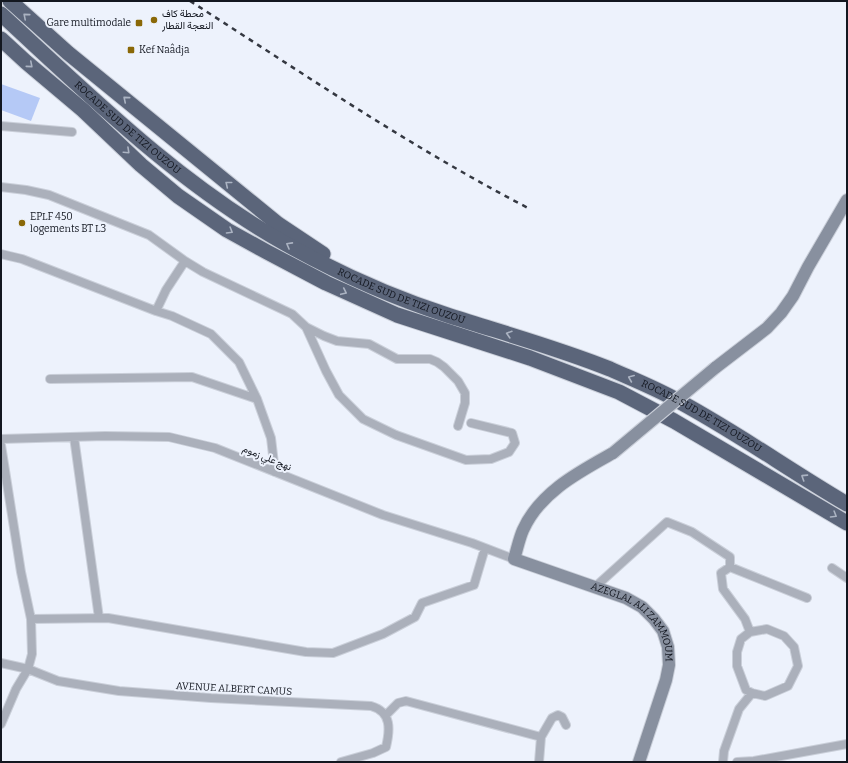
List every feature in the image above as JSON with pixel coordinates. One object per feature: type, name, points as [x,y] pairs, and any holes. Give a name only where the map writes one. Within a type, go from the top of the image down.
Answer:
[{"type":"highway","points":[[10,1],[68,53],[278,224],[374,286]]},
{"type":"highway","name":"ROCADE SUD DE TIZI OUZOU","points":[[1,14],[65,74],[162,159],[235,214],[287,245],[321,263],[374,286],[448,315],[608,368],[646,385],[680,402],[759,448],[844,502]]},
{"type":"highway","name":"ROCADE SUD DE TIZI OUZOU","points":[[1,39],[83,110],[141,165],[178,196],[227,230],[326,283],[397,315],[530,358],[619,392],[674,420],[847,523]]},
{"type":"main road","points":[[514,560],[523,530],[540,502],[573,476],[614,453],[715,368],[767,328],[781,313],[793,296],[847,200]]},
{"type":"main road","name":"AZEGLAL ALI ZAMMOUM","points":[[514,560],[626,598],[642,607],[663,631],[668,647],[669,665],[666,680],[639,762]]},
{"type":"street","points":[[1,126],[72,132]]},
{"type":"street","points":[[1,187],[49,195],[148,235],[185,262],[203,272],[292,314],[306,328],[339,395],[363,419],[396,434],[466,460],[491,459],[509,452],[514,443],[512,433],[471,423]]},
{"type":"street","points":[[2,255],[22,260],[172,316],[211,334],[239,362],[257,399],[271,438],[275,472]]},
{"type":"street","points":[[156,311],[166,290],[185,262]]},
{"type":"street","points":[[306,328],[337,340],[369,344],[397,360],[430,359],[437,362],[458,381],[465,393],[465,403],[458,426]]},
{"type":"street","points":[[50,379],[192,377],[257,399]]},
{"type":"street","points":[[74,437],[99,618]]},
{"type":"street","name":"نهج علي زموم","points":[[1,440],[74,437],[169,437],[216,448],[383,515],[472,543],[514,560]]},
{"type":"street","points":[[1,445],[21,572],[31,619],[32,654],[28,669],[16,689],[1,724]]},
{"type":"street","points":[[595,587],[667,522],[692,532],[730,557],[730,567]]},
{"type":"street","points":[[31,619],[108,618],[306,652],[333,653],[383,634],[415,617],[422,603],[474,585],[485,548]]},
{"type":"street","points":[[730,567],[807,598]]},
{"type":"street","points":[[730,567],[721,573],[723,589],[745,619],[750,632]]},
{"type":"street","points":[[832,568],[847,578]]},
{"type":"street","points":[[767,629],[784,636],[794,647],[798,666],[788,686],[765,696],[752,693],[746,690],[737,666],[737,652],[741,639],[750,632],[767,629]]},
{"type":"street","name":"AVENUE ALBERT CAMUS","points":[[1,663],[28,669],[58,681],[119,691],[211,698],[371,706],[379,708],[386,715]]},
{"type":"street","points":[[723,762],[724,751],[739,709],[752,693]]},
{"type":"street","points":[[341,762],[386,748],[388,737],[386,715],[398,703],[406,701],[541,737]]},
{"type":"street","points":[[540,762],[541,737],[552,718],[558,715],[562,717],[566,725]]},
{"type":"street","points":[[737,762],[754,761],[847,744]]},
{"type":"shaded area","points":[[1,84],[40,98],[31,121],[1,110]]},
{"type":"railway","points":[[190,1],[400,135],[443,161],[530,209]]},
{"type":"place","name":"محطة كاف النعجة القطار","points":[[154,20]]},
{"type":"place","name":"Gare multimodale","points":[[139,23]]},
{"type":"place","name":"Kef Naâdja","points":[[131,50]]},
{"type":"place","name":"EPLF 450 logements BT L3","points":[[22,223]]}]
